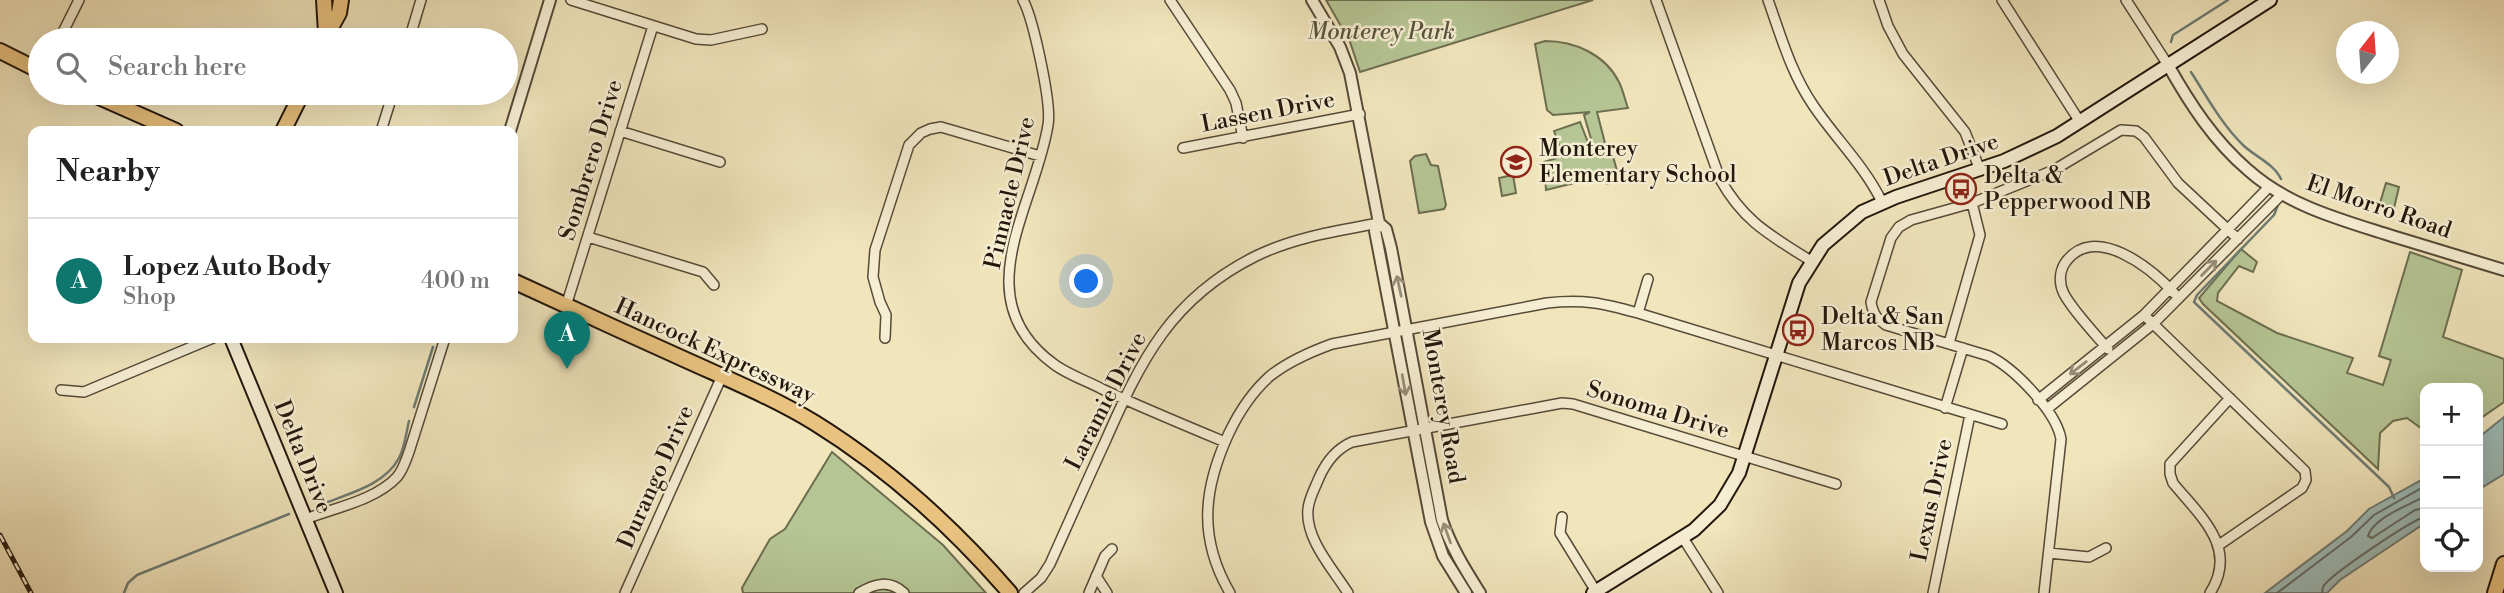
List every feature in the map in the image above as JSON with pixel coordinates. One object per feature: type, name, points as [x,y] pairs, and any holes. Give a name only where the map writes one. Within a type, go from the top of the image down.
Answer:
[{"type":"main road","points":[[324,0],[325,28]]},
{"type":"main road","points":[[330,28],[339,13],[341,0]]},
{"type":"main road","name":"Delta Drive","points":[[1595,592],[1683,538],[1708,518],[1731,489],[1745,457],[1799,283],[1823,245],[1849,220],[1882,202],[1980,170],[2031,149],[2080,122],[2270,0]]},
{"type":"main road","points":[[0,51],[28,65]]},
{"type":"main road","points":[[116,105],[165,126]]},
{"type":"main road","points":[[286,126],[296,105]]},
{"type":"main road","name":"Hancock Expressway","points":[[518,283],[789,408],[875,465],[952,530],[1010,593]]},
{"type":"main road","name":"Delta Drive","points":[[233,343],[337,593]]},
{"type":"main road","points":[[2495,593],[2504,564]]},
{"type":"street","points":[[65,28],[79,0]]},
{"type":"street","points":[[413,28],[421,0]]},
{"type":"street","points":[[518,105],[550,0]]},
{"type":"street","points":[[571,0],[696,39],[710,40],[761,29]]},
{"type":"street","name":"Pinnacle Drive","points":[[1023,0],[1032,21],[1049,114],[1007,272],[1012,307],[1020,325],[1031,343],[1044,356],[1071,374],[1225,442]]},
{"type":"street","points":[[1170,0],[1230,90],[1236,103],[1243,138]]},
{"type":"street","name":"Monterey Road","points":[[1312,0],[1340,47],[1350,73],[1379,223],[1375,232],[1435,538],[1466,593]]},
{"type":"street","points":[[1656,0],[1717,169],[1730,196],[1753,223],[1811,261]]},
{"type":"street","points":[[1768,0],[1801,85],[1832,133],[1862,166],[1882,202]]},
{"type":"street","points":[[1879,0],[1888,26],[1903,54],[1965,132],[1980,170]]},
{"type":"street","points":[[2002,0],[2080,122]]},
{"type":"street","name":"El Morro Road","points":[[2126,0],[2218,142],[2269,187],[2338,219],[2504,271]]},
{"type":"street","name":"Sombrero Drive","points":[[566,306],[653,26]]},
{"type":"street","points":[[383,126],[389,105]]},
{"type":"street","points":[[512,126],[518,105]]},
{"type":"street","name":"Lassen Drive","points":[[1183,148],[1360,114]]},
{"type":"street","points":[[885,338],[886,315],[875,290],[873,263],[905,155],[914,138],[929,128],[941,127],[1040,156]]},
{"type":"street","points":[[2044,593],[2061,439],[2055,421],[2012,370],[2001,362],[1886,325],[1878,320],[1871,302],[1891,238],[1899,227],[1911,220],[1972,203],[2054,170],[2115,132],[2128,129],[2144,137],[2178,183],[2238,239]]},
{"type":"street","points":[[620,131],[720,162]]},
{"type":"street","points":[[2038,400],[2144,315],[2269,187]]},
{"type":"street","points":[[2047,409],[2153,324],[2282,194]]},
{"type":"street","points":[[1949,344],[1980,235],[1972,203]]},
{"type":"street","name":"Monterey Road","points":[[1379,223],[1386,229],[1389,239],[1446,530],[1461,563],[1480,593]]},
{"type":"street","name":"Laramie Drive","points":[[1024,593],[1041,578],[1050,564],[1142,361],[1169,322],[1200,292],[1225,273],[1257,256],[1307,237],[1379,223]]},
{"type":"street","points":[[588,237],[703,272],[714,285]]},
{"type":"street","points":[[2114,356],[2064,294],[2060,275],[2063,264],[2071,256],[2090,247],[2105,247],[2118,251],[2151,272],[2178,298]]},
{"type":"street","points":[[1637,313],[1648,279]]},
{"type":"street","points":[[1230,593],[1218,572],[1207,525],[1210,483],[1225,442],[1236,419],[1256,391],[1287,364],[1311,351],[1332,344],[1567,301],[1599,302],[2002,424]]},
{"type":"street","points":[[2144,315],[2305,471],[2306,480],[2302,488],[2219,545]]},
{"type":"street","points":[[61,390],[84,392],[201,343]]},
{"type":"street","points":[[306,519],[365,497],[396,478],[409,452],[443,343]]},
{"type":"street","points":[[1945,408],[1963,348]]},
{"type":"street","name":"Durango Drive","points":[[625,593],[722,376]]},
{"type":"street","points":[[2210,593],[2219,571],[2219,545],[2210,529],[2173,483],[2169,474],[2170,464],[2230,398]]},
{"type":"street","name":"Sonoma Drive","points":[[1348,593],[1311,533],[1308,510],[1310,499],[1328,461],[1343,446],[1352,442],[1562,403],[1573,404],[1836,484]]},
{"type":"street","name":"Lexus Drive","points":[[1933,593],[1970,415]]},
{"type":"street","points":[[1562,517],[1560,533],[1595,592]]},
{"type":"street","points":[[1683,538],[1718,593]]},
{"type":"street","points":[[2049,553],[2089,557],[2106,548]]},
{"type":"street","points":[[1089,593],[1105,556],[1112,549]]},
{"type":"street","points":[[1096,576],[1107,593]]},
{"type":"street","points":[[859,593],[874,584],[898,587],[904,593]]},
{"type":"green space","name":"Monterey Park","points":[[1326,0],[1593,0],[1360,72],[1350,42]]},
{"type":"green space","points":[[1545,41],[1567,43],[1588,51],[1606,64],[1619,82],[1628,108],[1597,112],[1606,147],[1611,149],[1619,178],[1617,181],[1607,184],[1599,177],[1546,190],[1544,162],[1563,156],[1554,131],[1580,122],[1591,150],[1594,149],[1584,115],[1590,112],[1553,115],[1547,110],[1535,44]]},
{"type":"green space","points":[[1426,154],[1431,165],[1438,166],[1446,205],[1444,209],[1419,213],[1410,161],[1415,156]]},
{"type":"green space","points":[[1513,175],[1516,193],[1502,196],[1499,178]]},
{"type":"green space","points":[[2386,183],[2399,187],[2394,208],[2380,203]]},
{"type":"green space","points":[[2241,249],[2257,262],[2253,272],[2239,266],[2218,293],[2217,301],[2277,333],[2353,358],[2347,373],[2383,385],[2391,360],[2379,356],[2410,252],[2462,270],[2443,337],[2504,359],[2504,402],[2483,417],[2483,383],[2420,383],[2420,427],[2407,418],[2393,421],[2380,433],[2378,469],[2199,298]]},
{"type":"green space","points":[[832,452],[943,545],[986,593],[743,593],[742,588],[770,539],[785,529]]},
{"type":"water","points":[[2504,417],[2504,474],[2483,487],[2483,446],[2483,434]]},
{"type":"water","points":[[2420,481],[2420,526],[2340,580],[2327,593],[2265,593],[2347,531],[2369,509]]},
{"type":"waterway","points":[[2171,42],[2173,35],[2228,0]]},
{"type":"waterway","points":[[2191,72],[2229,129],[2244,146],[2274,169],[2281,179]]},
{"type":"waterway","points":[[2278,205],[2274,215],[2197,295],[2194,302],[2389,487],[2394,498]]},
{"type":"waterway","points":[[414,407],[433,347]]},
{"type":"waterway","points":[[320,505],[364,488],[384,476],[401,454],[409,421]]},
{"type":"waterway","points":[[124,593],[128,583],[137,575],[289,514]]},
{"type":"railway","points":[[0,535],[31,593]]},
{"type":"place","name":"Monterey Elementary School","points":[[1516,162]]},
{"type":"place","name":"Delta & Pepperwood NB","points":[[1961,189]]},
{"type":"place","name":"Delta & San Marcos NB","points":[[1798,330]]},
{"type":"place","name":"Lopez Auto Body","points":[[567,369]]}]
